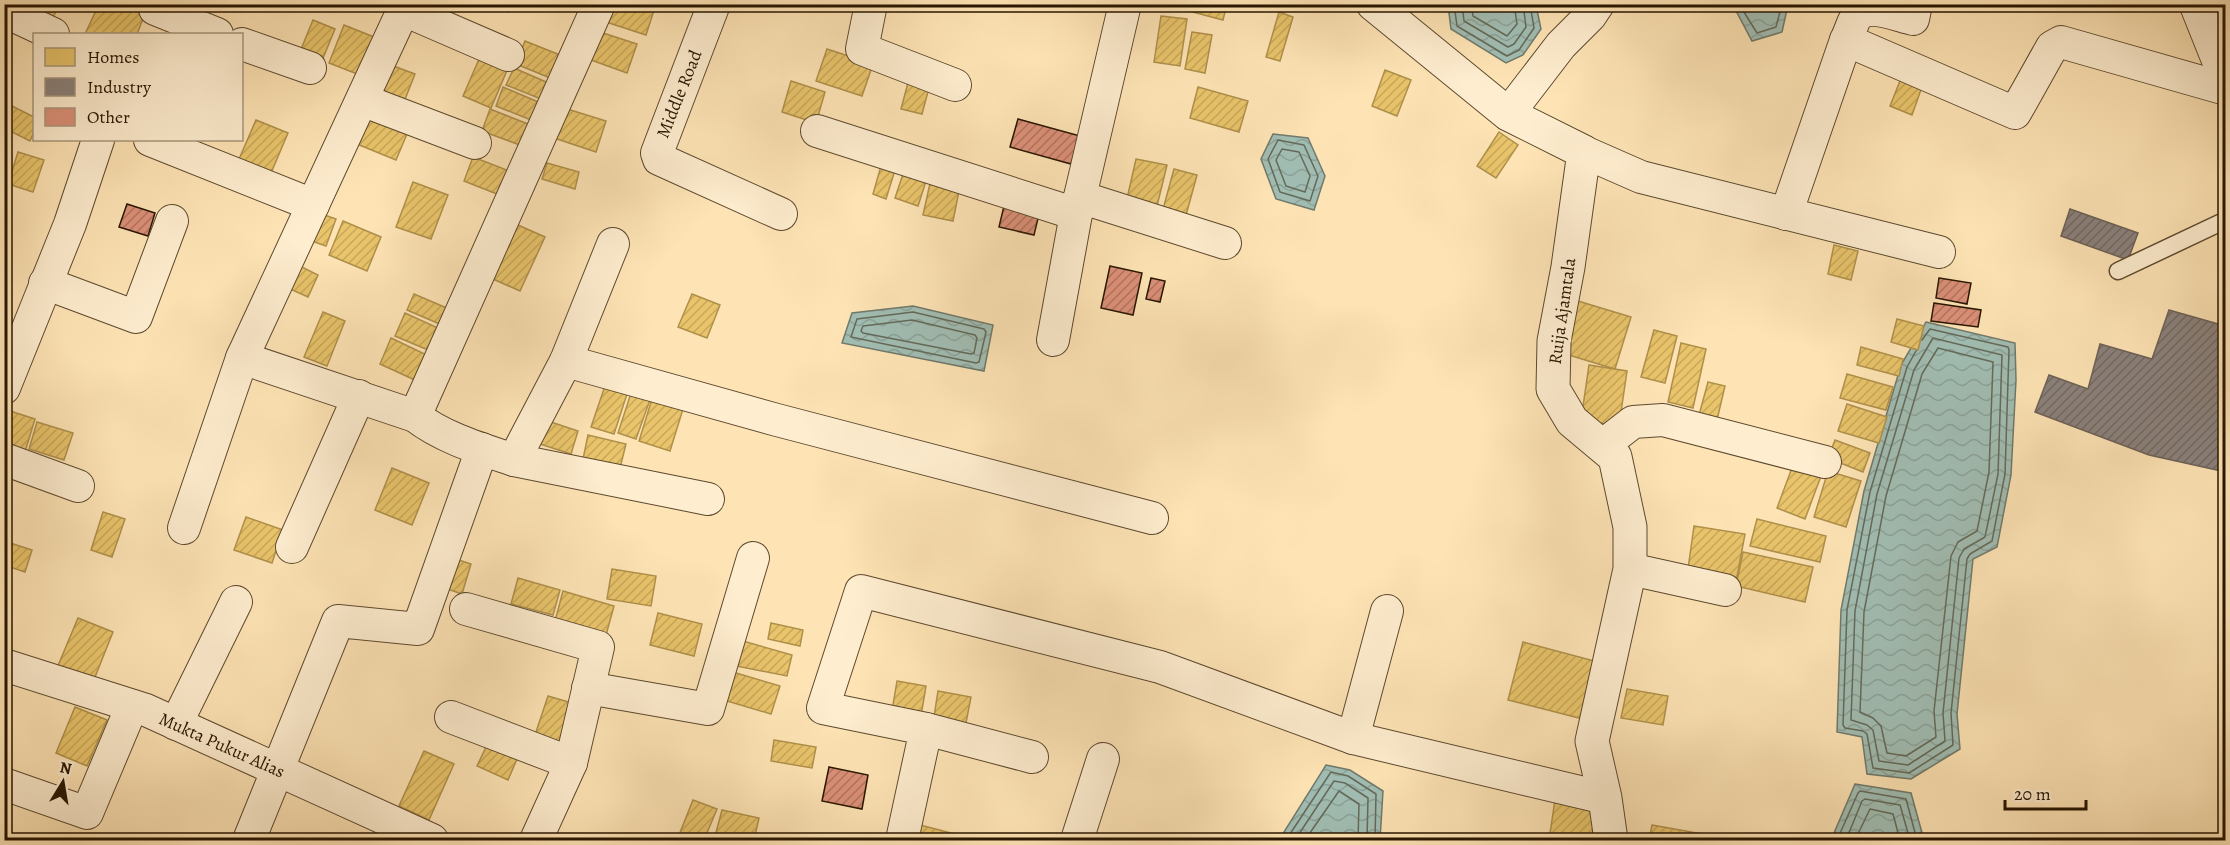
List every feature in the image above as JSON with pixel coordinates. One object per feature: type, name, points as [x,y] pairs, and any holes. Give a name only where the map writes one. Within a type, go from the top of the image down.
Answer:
[{"type":"street","points":[[415,416],[599,4]]},
{"type":"street","name":"Middle Road","points":[[714,4],[657,153],[659,159],[781,214]]},
{"type":"street","points":[[871,4],[862,49],[955,86]]},
{"type":"street","points":[[1053,340],[1078,206],[1125,4]]},
{"type":"street","points":[[1373,4],[1508,114],[1584,152],[1641,177],[1939,252]]},
{"type":"street","points":[[1508,114],[1561,45],[1590,16],[1598,4]]},
{"type":"street","points":[[1786,214],[1846,40],[1857,15],[1876,10],[1913,19],[1916,4]]},
{"type":"street","points":[[2196,4],[2226,79]]},
{"type":"street","points":[[184,528],[242,358],[405,7],[508,55]]},
{"type":"street","points":[[4,11],[51,33]]},
{"type":"street","points":[[152,16],[213,33]]},
{"type":"street","points":[[1846,40],[2015,113],[2052,47],[2061,42],[2226,89]]},
{"type":"street","points":[[243,44],[310,68]]},
{"type":"street","points":[[362,100],[475,143]]},
{"type":"street","points":[[817,131],[1078,206],[1225,243]]},
{"type":"street","points":[[4,388],[70,224],[98,141]]},
{"type":"street","points":[[153,141],[313,205]]},
{"type":"street","name":"Ruija Ajamtala","points":[[1584,152],[1568,267],[1554,341],[1553,389],[1572,420],[1615,457],[1630,527],[1630,570],[1592,741],[1605,798],[1611,840]]},
{"type":"street","points":[[45,283],[136,316],[172,220]]},
{"type":"street","points":[[514,460],[566,361],[613,244]]},
{"type":"street","points":[[242,358],[415,416],[428,426],[514,460],[708,499]]},
{"type":"street","points":[[566,361],[777,420],[1152,518]]},
{"type":"street","points":[[292,547],[359,396]]},
{"type":"street","points":[[1602,446],[1633,422],[1663,420],[1825,462]]},
{"type":"street","points":[[249,840],[338,621],[417,629],[482,449]]},
{"type":"street","points":[[4,459],[78,486]]},
{"type":"street","points":[[588,688],[708,709],[753,558]]},
{"type":"street","points":[[1630,570],[1725,590]]},
{"type":"street","points":[[1032,757],[926,729],[823,708],[861,591],[1160,667],[1353,738],[1605,798]]},
{"type":"street","points":[[176,724],[236,602]]},
{"type":"street","points":[[466,609],[598,646],[570,763],[536,840]]},
{"type":"street","points":[[1353,738],[1387,611]]},
{"type":"street","name":"Mukta Pukur Alias","points":[[4,665],[132,706],[432,840]]},
{"type":"street","points":[[4,784],[87,813],[132,706]]},
{"type":"street","points":[[451,717],[570,763]]},
{"type":"street","points":[[903,840],[926,729]]},
{"type":"street","points":[[1077,840],[1103,759]]},
{"type":"lane","points":[[2118,271],[2226,220]]},
{"type":"water","points":[[1448,5],[1536,5],[1541,29],[1523,55],[1506,63],[1451,29]]},
{"type":"water","points":[[1733,5],[1788,5],[1782,32],[1752,41]]},
{"type":"water","points":[[1273,134],[1308,138],[1325,176],[1314,210],[1276,199],[1261,159]]},
{"type":"water","points":[[913,306],[993,325],[984,371],[842,343],[852,313]]},
{"type":"water","points":[[1926,322],[2015,343],[2016,380],[2011,475],[1997,547],[1973,559],[1957,714],[1960,749],[1911,779],[1867,774],[1862,737],[1837,732],[1841,610],[1864,491],[1901,365]]},
{"type":"water","points":[[1326,765],[1350,770],[1383,791],[1380,840],[1279,840]]},
{"type":"water","points":[[1855,784],[1911,793],[1924,840],[1831,840]]},
{"type":"building: Homes","points":[[30,4],[60,4],[51,21],[27,9]]},
{"type":"building: Homes","points":[[99,4],[149,4],[137,33],[85,33]]},
{"type":"building: Homes","points":[[488,4],[511,4],[508,12]]},
{"type":"building: Homes","points":[[612,4],[656,4],[646,35],[606,22]]},
{"type":"building: Homes","points":[[1186,4],[1227,4],[1223,20],[1185,10]]},
{"type":"building: Homes","points":[[1279,12],[1293,17],[1280,61],[1266,57]]},
{"type":"building: Homes","points":[[1161,16],[1187,19],[1180,66],[1154,62]]},
{"type":"building: Homes","points":[[313,20],[335,29],[319,68],[297,59]]},
{"type":"building: Homes","points":[[344,25],[379,39],[365,77],[329,63]]},
{"type":"building: Homes","points":[[600,32],[637,44],[627,73],[591,60]]},
{"type":"building: Homes","points":[[1192,32],[1212,35],[1205,73],[1185,69]]},
{"type":"building: Homes","points":[[525,41],[565,57],[555,80],[516,64]]},
{"type":"building: Homes","points":[[827,49],[873,64],[862,96],[816,81]]},
{"type":"building: Homes","points":[[483,50],[511,61],[491,108],[463,96]]},
{"type":"building: Homes","points":[[388,64],[415,74],[400,112],[373,103]]},
{"type":"building: Homes","points":[[514,68],[553,85],[546,101],[506,85]]},
{"type":"building: Homes","points":[[1385,70],[1411,80],[1397,116],[1372,106]]},
{"type":"building: Homes","points":[[1902,76],[1923,84],[1912,115],[1890,106]]},
{"type":"building: Homes","points":[[909,79],[930,84],[922,114],[901,109]]},
{"type":"building: Homes","points":[[791,81],[825,92],[816,123],[782,112]]},
{"type":"building: Homes","points":[[503,87],[543,104],[536,122],[496,106]]},
{"type":"building: Homes","points":[[1198,87],[1248,101],[1239,132],[1190,118]]},
{"type":"building: Homes","points":[[4,102],[33,116],[33,134],[30,141],[4,128]]},
{"type":"building: Homes","points":[[564,108],[606,121],[596,152],[554,138]]},
{"type":"building: Homes","points":[[490,109],[533,126],[525,147],[482,131]]},
{"type":"building: Homes","points":[[368,117],[407,134],[396,160],[357,144]]},
{"type":"building: Homes","points":[[256,120],[288,133],[271,173],[239,159]]},
{"type":"building: Homes","points":[[1499,132],[1518,145],[1496,178],[1477,166]]},
{"type":"building: Homes","points":[[18,152],[44,160],[33,192],[8,184]]},
{"type":"building: Homes","points":[[473,157],[512,172],[502,196],[464,181]]},
{"type":"building: Homes","points":[[1136,159],[1167,165],[1156,210],[1126,203]]},
{"type":"building: Homes","points":[[547,163],[579,172],[575,189],[542,179]]},
{"type":"building: Homes","points":[[881,166],[895,170],[886,199],[873,194]]},
{"type":"building: Homes","points":[[1174,169],[1197,175],[1185,219],[1162,213]]},
{"type":"building: Homes","points":[[904,171],[927,178],[918,206],[895,198]]},
{"type":"building: Homes","points":[[931,179],[960,186],[953,221],[923,215]]},
{"type":"building: Homes","points":[[413,182],[448,195],[431,239],[396,227]]},
{"type":"building: Homes","points":[[313,211],[336,219],[326,246],[303,238]]},
{"type":"building: Homes","points":[[343,221],[381,237],[367,271],[329,255]]},
{"type":"building: Homes","points":[[518,225],[545,237],[520,291],[493,279]]},
{"type":"building: Homes","points":[[1834,245],[1858,251],[1851,280],[1828,274]]},
{"type":"building: Homes","points":[[292,262],[318,275],[308,297],[281,285]]},
{"type":"building: Homes","points":[[414,294],[449,309],[442,325],[407,310]]},
{"type":"building: Homes","points":[[692,294],[720,305],[707,338],[678,327]]},
{"type":"building: Homes","points":[[1578,301],[1631,317],[1615,369],[1562,353]]},
{"type":"building: Homes","points":[[323,312],[345,321],[327,366],[304,357]]},
{"type":"building: Homes","points":[[405,313],[438,328],[428,350],[395,336]]},
{"type":"building: Homes","points":[[1897,319],[1924,326],[1918,350],[1891,342]]},
{"type":"building: Homes","points":[[1654,330],[1677,336],[1665,383],[1641,377]]},
{"type":"building: Homes","points":[[391,338],[429,356],[417,381],[380,364]]},
{"type":"building: Homes","points":[[1681,343],[1706,349],[1693,408],[1668,402]]},
{"type":"building: Homes","points":[[1861,347],[1903,359],[1899,376],[1857,365]]},
{"type":"building: Homes","points":[[1589,365],[1627,371],[1619,426],[1581,420]]},
{"type":"building: Homes","points":[[1847,374],[1893,387],[1886,410],[1840,398]]},
{"type":"building: Homes","points":[[1708,382],[1725,386],[1717,420],[1699,415]]},
{"type":"building: Homes","points":[[606,383],[628,391],[614,434],[591,427]]},
{"type":"building: Homes","points":[[632,390],[651,397],[636,439],[618,433]]},
{"type":"building: Homes","points":[[652,399],[683,409],[670,451],[639,441]]},
{"type":"building: Homes","points":[[1847,404],[1887,417],[1879,443],[1838,431]]},
{"type":"building: Homes","points":[[4,409],[35,419],[24,455],[4,449]]},
{"type":"building: Homes","points":[[548,421],[578,431],[571,454],[540,444]]},
{"type":"building: Homes","points":[[37,422],[73,433],[64,460],[29,449]]},
{"type":"building: Homes","points":[[588,435],[626,444],[620,468],[583,459]]},
{"type":"building: Homes","points":[[1835,440],[1870,453],[1863,472],[1828,458]]},
{"type":"building: Homes","points":[[1796,457],[1824,468],[1805,519],[1777,508]]},
{"type":"building: Homes","points":[[392,468],[429,483],[412,525],[375,510]]},
{"type":"building: Homes","points":[[1828,471],[1861,481],[1846,527],[1814,517]]},
{"type":"building: Homes","points":[[103,512],[125,519],[112,557],[91,550]]},
{"type":"building: Homes","points":[[246,517],[283,530],[272,563],[234,550]]},
{"type":"building: Homes","points":[[1757,519],[1826,536],[1820,562],[1750,546]]},
{"type":"building: Homes","points":[[1694,526],[1745,534],[1736,582],[1687,576]]},
{"type":"building: Homes","points":[[4,541],[32,550],[25,572],[4,565]]},
{"type":"building: Homes","points":[[434,552],[471,564],[462,594],[424,581]]},
{"type":"building: Homes","points":[[1743,552],[1813,567],[1805,602],[1736,586]]},
{"type":"building: Homes","points":[[612,569],[656,576],[651,606],[607,599]]},
{"type":"building: Homes","points":[[518,578],[560,590],[553,615],[511,604]]},
{"type":"building: Homes","points":[[563,591],[614,606],[606,635],[555,621]]},
{"type":"building: Homes","points":[[658,613],[702,624],[694,656],[650,645]]},
{"type":"building: Homes","points":[[78,618],[113,632],[93,682],[57,668]]},
{"type":"building: Homes","points":[[771,623],[803,630],[800,646],[768,639]]},
{"type":"building: Homes","points":[[736,639],[792,655],[787,676],[731,665]]},
{"type":"building: Homes","points":[[1523,642],[1598,662],[1583,719],[1508,700]]},
{"type":"building: Homes","points":[[726,670],[780,686],[771,714],[717,698]]},
{"type":"building: Homes","points":[[897,681],[926,686],[921,716],[892,711]]},
{"type":"building: Homes","points":[[1627,689],[1668,696],[1663,725],[1621,718]]},
{"type":"building: Homes","points":[[938,691],[971,697],[965,728],[933,723]]},
{"type":"building: Homes","points":[[548,696],[579,705],[563,755],[532,744]]},
{"type":"building: Homes","points":[[75,707],[107,720],[87,766],[56,753]]},
{"type":"building: Homes","points":[[774,740],[816,747],[812,768],[771,761]]},
{"type":"building: Homes","points":[[487,745],[517,759],[508,780],[477,766]]},
{"type":"building: Homes","points":[[424,751],[454,764],[429,820],[399,806]]},
{"type":"building: Homes","points":[[693,800],[717,809],[704,840],[677,840]]},
{"type":"building: Homes","points":[[1555,800],[1597,807],[1591,840],[1549,840]]},
{"type":"building: Homes","points":[[722,810],[759,818],[754,840],[714,840]]},
{"type":"building: Homes","points":[[916,824],[955,834],[953,840],[912,840]]},
{"type":"building: Homes","points":[[1652,825],[1703,834],[1702,840],[1649,840]]},
{"type":"building: Industry","points":[[2070,209],[2138,233],[2128,260],[2061,236]]},
{"type":"building: Industry","points":[[2169,310],[2218,324],[2226,336],[2226,472],[2149,455],[2035,412],[2049,375],[2088,389],[2100,344],[2152,359]]},
{"type":"building: Other","points":[[1018,119],[1080,136],[1071,164],[1010,147]]},
{"type":"building: Other","points":[[127,204],[155,213],[148,236],[119,227]]},
{"type":"building: Other","points":[[1004,206],[1039,214],[1034,235],[999,227]]},
{"type":"building: Other","points":[[1110,266],[1142,273],[1133,315],[1101,308]]},
{"type":"building: Other","points":[[1151,278],[1165,281],[1160,302],[1146,299]]},
{"type":"building: Other","points":[[1939,278],[1971,283],[1967,304],[1936,298]]},
{"type":"building: Other","points":[[1934,303],[1981,310],[1978,327],[1931,321]]},
{"type":"building: Other","points":[[829,767],[868,775],[862,809],[822,801]]}]
